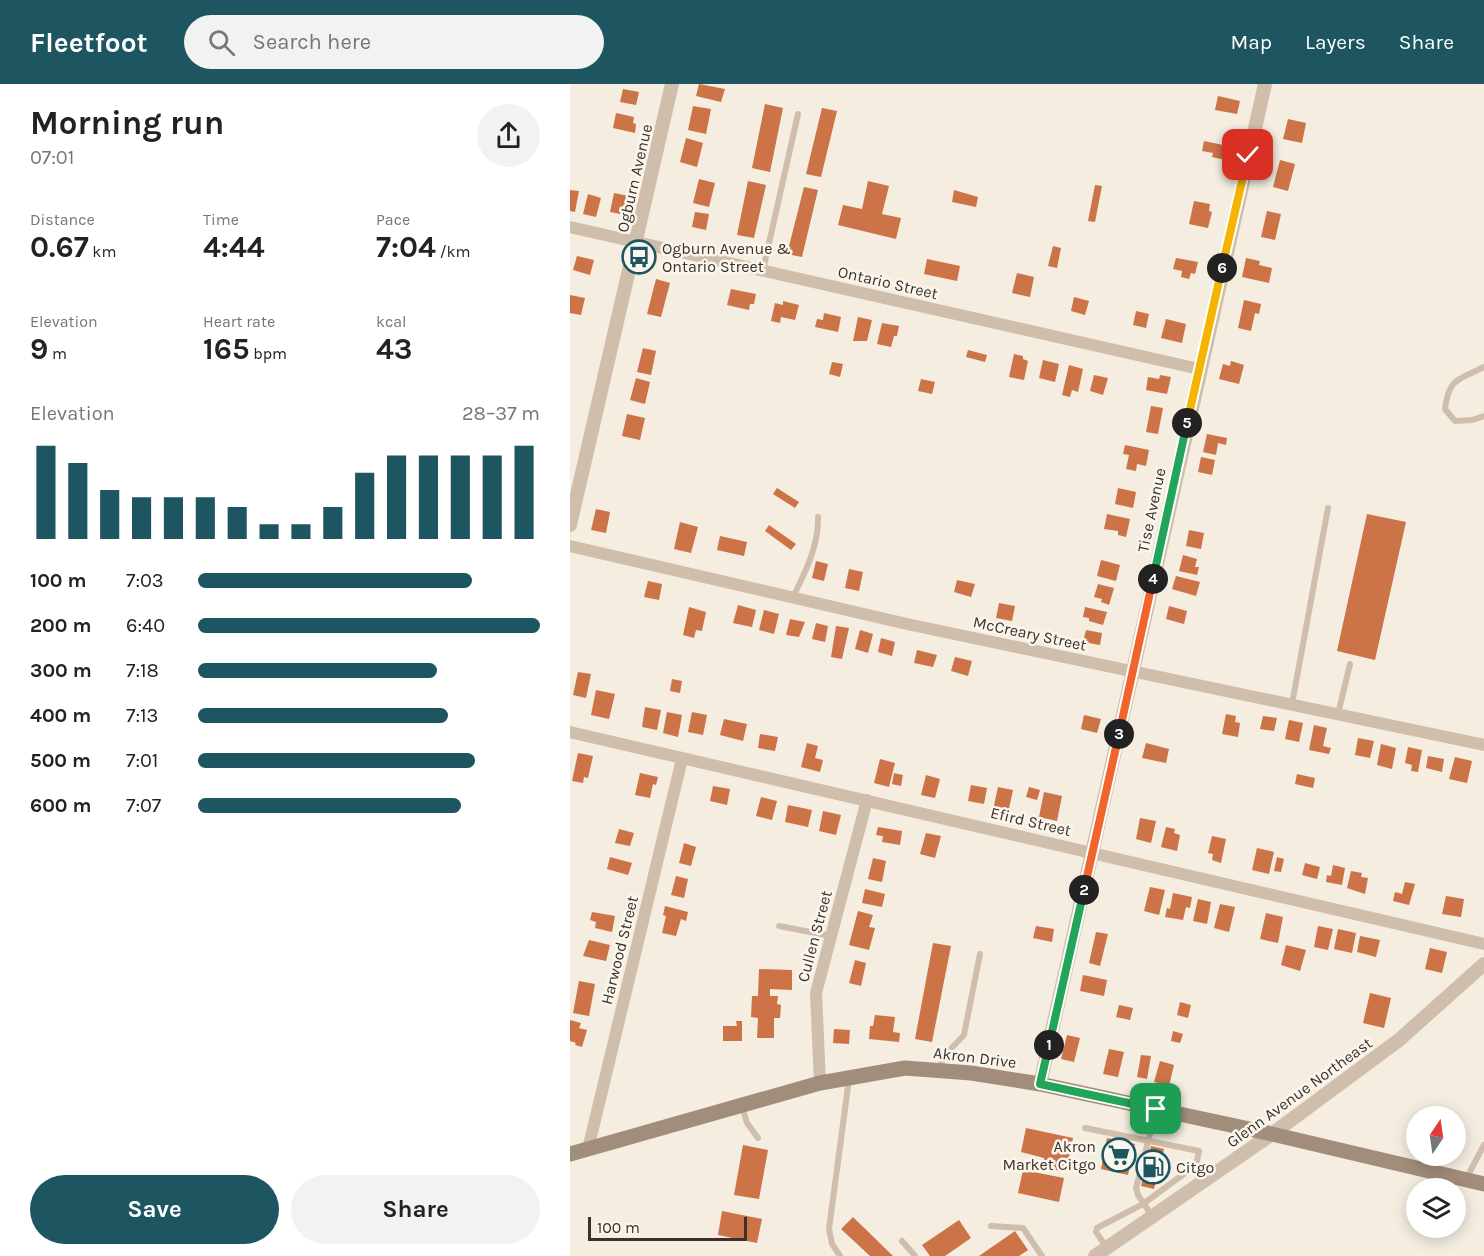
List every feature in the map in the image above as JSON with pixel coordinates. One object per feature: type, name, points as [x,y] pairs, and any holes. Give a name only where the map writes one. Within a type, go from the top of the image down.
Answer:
[{"type":"main road","name":"Akron Drive","points":[[570,1154],[820,1083],[905,1068],[971,1073],[1040,1084],[1272,1134],[1458,1178]]},
{"type":"main road","name":"Akron Drive","points":[[1466,1180],[1484,1184]]},
{"type":"street","name":"Ogburn Avenue","points":[[570,525],[672,84]]},
{"type":"street","name":"Tise Avenue","points":[[1040,1084],[1264,84]]},
{"type":"street","name":"Ontario Street","points":[[570,227],[1199,369]]},
{"type":"street","name":"McCreary Street","points":[[570,546],[792,597],[1484,745]]},
{"type":"street","name":"Efird Street","points":[[570,732],[1484,944]]},
{"type":"street","name":"Harwood Street","points":[[588,1149],[682,759]]},
{"type":"street","name":"Cullen Street","points":[[820,1083],[816,993],[867,800]]},
{"type":"street","name":"Glenn Avenue Northeast","points":[[1101,1252],[1272,1134],[1399,1040],[1484,964]]},
{"type":"lane","points":[[763,271],[798,114]]},
{"type":"lane","points":[[1484,367],[1455,381],[1447,393],[1445,409],[1455,421],[1472,420],[1484,416]]},
{"type":"lane","points":[[1292,705],[1328,508]]},
{"type":"lane","points":[[792,597],[806,571],[819,530],[818,517]]},
{"type":"lane","points":[[1338,714],[1350,664]]},
{"type":"lane","points":[[779,926],[831,936]]},
{"type":"lane","points":[[939,1070],[944,1056],[964,1035],[980,954]]},
{"type":"lane","points":[[840,1256],[832,1244],[829,1229],[849,1078]]},
{"type":"lane","points":[[742,1105],[747,1123],[758,1138]]},
{"type":"lane","points":[[1152,1217],[1136,1188],[1156,1109]]},
{"type":"lane","points":[[1085,1128],[1199,1151],[1196,1165],[1143,1204],[1097,1228],[1101,1252]]},
{"type":"lane","points":[[1466,1180],[1484,1144]]},
{"type":"lane","points":[[991,1226],[1023,1228],[1042,1256]]},
{"type":"lane","points":[[902,1241],[915,1256]]},
{"type":"building","points":[[699,84],[725,89],[721,102],[696,96]]},
{"type":"building","points":[[623,89],[639,92],[636,105],[620,102]]},
{"type":"building","points":[[1218,96],[1240,101],[1237,114],[1215,110]]},
{"type":"building","points":[[765,104],[783,108],[770,172],[752,168]]},
{"type":"building","points":[[693,106],[711,109],[706,134],[688,130]]},
{"type":"building","points":[[822,108],[837,111],[821,177],[806,174]]},
{"type":"building","points":[[616,113],[634,117],[635,133],[613,128]]},
{"type":"building","points":[[1288,119],[1306,123],[1302,143],[1283,139]]},
{"type":"building","points":[[686,138],[703,143],[697,167],[680,162]]},
{"type":"building","points":[[1204,141],[1233,147],[1230,161],[1212,157],[1213,153],[1202,151]]},
{"type":"building","points":[[1280,160],[1295,164],[1288,191],[1273,187]]},
{"type":"building","points":[[699,179],[715,183],[709,207],[693,203]]},
{"type":"building","points":[[748,181],[766,185],[754,238],[737,235]]},
{"type":"building","points":[[868,181],[889,186],[882,214],[901,218],[896,239],[838,225],[843,205],[862,209]]},
{"type":"building","points":[[1095,185],[1102,186],[1095,222],[1088,221]]},
{"type":"building","points":[[804,187],[818,190],[802,257],[787,254]]},
{"type":"building","points":[[570,190],[579,191],[575,212],[570,211]]},
{"type":"building","points":[[954,190],[978,197],[976,207],[952,202]]},
{"type":"building","points":[[614,193],[629,196],[625,215],[610,212]]},
{"type":"building","points":[[588,194],[601,198],[596,217],[583,214]]},
{"type":"building","points":[[1194,201],[1210,204],[1209,211],[1212,212],[1208,228],[1189,224]]},
{"type":"building","points":[[1267,211],[1281,214],[1275,240],[1261,237]]},
{"type":"building","points":[[695,212],[709,214],[706,230],[692,227]]},
{"type":"building","points":[[1053,246],[1061,248],[1057,268],[1048,266]]},
{"type":"building","points":[[577,256],[594,260],[590,275],[573,270]]},
{"type":"building","points":[[1176,258],[1198,262],[1195,274],[1191,273],[1189,279],[1181,277],[1182,271],[1173,269]]},
{"type":"building","points":[[1246,258],[1260,261],[1259,265],[1272,268],[1269,283],[1242,277]]},
{"type":"building","points":[[927,259],[960,266],[957,281],[924,274]]},
{"type":"building","points":[[1017,273],[1034,277],[1030,297],[1012,293]]},
{"type":"building","points":[[656,279],[670,283],[661,317],[647,314]]},
{"type":"building","points":[[731,289],[756,294],[754,304],[750,304],[749,310],[727,305]]},
{"type":"building","points":[[570,295],[585,298],[581,315],[570,313]]},
{"type":"building","points":[[1074,297],[1089,301],[1085,315],[1071,311]]},
{"type":"building","points":[[1244,300],[1261,304],[1259,314],[1255,313],[1251,331],[1238,328]]},
{"type":"building","points":[[783,301],[799,305],[795,320],[781,317],[780,323],[771,321],[775,303],[783,305]]},
{"type":"building","points":[[1136,311],[1149,314],[1146,328],[1133,325]]},
{"type":"building","points":[[824,313],[841,317],[838,332],[815,327],[817,319],[823,320]]},
{"type":"building","points":[[858,317],[872,320],[867,341],[853,341]]},
{"type":"building","points":[[1166,319],[1186,324],[1182,343],[1161,338]]},
{"type":"building","points":[[882,323],[899,326],[891,347],[877,344]]},
{"type":"building","points":[[643,348],[656,351],[651,375],[637,372]]},
{"type":"building","points":[[968,350],[987,355],[985,362],[966,357]]},
{"type":"building","points":[[1014,354],[1023,356],[1023,359],[1028,361],[1024,380],[1009,377]]},
{"type":"building","points":[[1043,360],[1059,364],[1055,382],[1039,378]]},
{"type":"building","points":[[1231,361],[1244,365],[1239,384],[1219,379],[1223,364],[1230,366]]},
{"type":"building","points":[[832,362],[843,364],[840,377],[829,374]]},
{"type":"building","points":[[1069,365],[1083,369],[1078,392],[1072,390],[1070,397],[1062,395]]},
{"type":"building","points":[[1094,375],[1108,378],[1103,395],[1090,391]]},
{"type":"building","points":[[1160,375],[1171,377],[1167,394],[1146,390],[1148,377],[1159,379]]},
{"type":"building","points":[[636,378],[650,382],[645,404],[630,400]]},
{"type":"building","points":[[921,379],[935,382],[932,394],[918,391]]},
{"type":"building","points":[[1151,406],[1163,408],[1158,434],[1146,432]]},
{"type":"building","points":[[627,414],[645,418],[640,440],[622,436]]},
{"type":"building","points":[[1207,434],[1227,438],[1226,445],[1218,443],[1216,455],[1203,452]]},
{"type":"building","points":[[1125,445],[1149,450],[1146,466],[1137,464],[1136,471],[1126,469],[1129,455],[1123,454]]},
{"type":"building","points":[[1201,457],[1215,460],[1212,475],[1198,472]]},
{"type":"building","points":[[777,488],[799,502],[795,508],[773,494]]},
{"type":"building","points":[[1118,488],[1136,492],[1133,508],[1115,504]]},
{"type":"building","points":[[596,509],[610,512],[606,533],[591,530]]},
{"type":"building","points":[[1107,514],[1130,519],[1126,537],[1118,535],[1118,531],[1104,529]]},
{"type":"building","points":[[1367,514],[1406,522],[1375,660],[1337,651]]},
{"type":"building","points":[[680,522],[698,527],[691,553],[674,549]]},
{"type":"building","points":[[769,525],[796,544],[791,550],[765,531]]},
{"type":"building","points":[[1189,530],[1204,533],[1201,549],[1186,546]]},
{"type":"building","points":[[720,536],[747,542],[744,556],[717,550]]},
{"type":"building","points":[[1183,555],[1197,559],[1195,567],[1199,567],[1197,575],[1179,571]]},
{"type":"building","points":[[1101,560],[1120,565],[1116,581],[1097,576]]},
{"type":"building","points":[[816,561],[828,564],[824,581],[812,578]]},
{"type":"building","points":[[849,569],[863,572],[859,591],[845,588]]},
{"type":"building","points":[[1176,576],[1200,582],[1196,596],[1172,589]]},
{"type":"building","points":[[957,580],[975,584],[971,597],[954,592]]},
{"type":"building","points":[[648,581],[662,584],[659,600],[644,597]]},
{"type":"building","points":[[1098,584],[1114,588],[1109,605],[1101,602],[1102,599],[1094,597]]},
{"type":"building","points":[[999,603],[1015,606],[1012,621],[996,618]]},
{"type":"building","points":[[738,605],[756,610],[752,627],[733,623]]},
{"type":"building","points":[[1169,606],[1187,611],[1184,624],[1166,619]]},
{"type":"building","points":[[689,607],[706,612],[702,631],[696,630],[694,638],[683,635]]},
{"type":"building","points":[[1085,607],[1107,612],[1103,625],[1083,617]]},
{"type":"building","points":[[764,610],[779,614],[774,634],[759,630]]},
{"type":"building","points":[[790,619],[805,622],[799,637],[786,635]]},
{"type":"building","points":[[816,623],[828,626],[825,642],[812,639]]},
{"type":"building","points":[[836,626],[849,628],[842,659],[831,657]]},
{"type":"building","points":[[860,630],[873,634],[868,653],[855,649]]},
{"type":"building","points":[[1086,630],[1102,633],[1100,645],[1083,642]]},
{"type":"building","points":[[881,638],[895,642],[892,656],[878,652]]},
{"type":"building","points":[[917,650],[937,655],[933,667],[914,663]]},
{"type":"building","points":[[955,657],[972,661],[968,676],[951,671]]},
{"type":"building","points":[[578,672],[591,674],[586,698],[573,695]]},
{"type":"building","points":[[672,679],[682,681],[680,693],[670,691]]},
{"type":"building","points":[[596,690],[615,694],[609,719],[591,715]]},
{"type":"building","points":[[645,707],[661,710],[657,730],[642,727]]},
{"type":"building","points":[[667,712],[682,715],[678,737],[663,733]]},
{"type":"building","points":[[692,712],[707,715],[703,735],[688,732]]},
{"type":"building","points":[[1226,714],[1236,716],[1235,722],[1240,723],[1238,737],[1222,734]]},
{"type":"building","points":[[1084,715],[1101,719],[1097,733],[1081,729]]},
{"type":"building","points":[[1263,716],[1277,718],[1274,731],[1260,729]]},
{"type":"building","points":[[724,719],[747,724],[743,741],[720,735]]},
{"type":"building","points":[[1289,720],[1303,723],[1299,742],[1285,739]]},
{"type":"building","points":[[1314,725],[1327,728],[1323,746],[1331,748],[1329,754],[1309,750]]},
{"type":"building","points":[[760,734],[778,737],[775,751],[758,748]]},
{"type":"building","points":[[1358,738],[1374,741],[1370,758],[1355,755]]},
{"type":"building","points":[[807,743],[818,746],[815,758],[823,760],[820,772],[801,767]]},
{"type":"building","points":[[1146,743],[1169,749],[1166,763],[1142,758]]},
{"type":"building","points":[[1381,744],[1396,748],[1392,769],[1377,765]]},
{"type":"building","points":[[1408,747],[1422,750],[1418,772],[1411,771],[1412,765],[1405,763]]},
{"type":"building","points":[[578,753],[593,756],[588,778],[584,777],[583,783],[572,781]]},
{"type":"building","points":[[1428,756],[1444,759],[1442,772],[1426,768]]},
{"type":"building","points":[[1455,757],[1472,761],[1467,783],[1449,779]]},
{"type":"building","points":[[880,759],[895,763],[889,787],[874,783]]},
{"type":"building","points":[[640,773],[658,777],[656,785],[653,784],[650,798],[635,795]]},
{"type":"building","points":[[894,773],[903,775],[901,786],[892,784]]},
{"type":"building","points":[[1297,774],[1315,778],[1313,788],[1295,784]]},
{"type":"building","points":[[926,775],[940,779],[935,798],[921,795]]},
{"type":"building","points":[[971,785],[987,788],[984,804],[968,801]]},
{"type":"building","points":[[713,786],[730,789],[727,805],[710,801]]},
{"type":"building","points":[[998,787],[1013,790],[1008,813],[993,810]]},
{"type":"building","points":[[1029,787],[1040,790],[1037,800],[1026,797]]},
{"type":"building","points":[[1044,792],[1062,796],[1057,821],[1039,817]]},
{"type":"building","points":[[761,797],[777,801],[772,820],[756,816]]},
{"type":"building","points":[[788,805],[812,810],[808,827],[785,822]]},
{"type":"building","points":[[823,811],[841,815],[836,835],[819,831]]},
{"type":"building","points":[[1140,818],[1156,821],[1151,843],[1136,839]]},
{"type":"building","points":[[878,827],[902,831],[900,845],[882,842],[883,836],[876,835]]},
{"type":"building","points":[[1166,827],[1175,829],[1174,833],[1180,835],[1177,851],[1161,847]]},
{"type":"building","points":[[619,829],[634,833],[630,846],[615,843]]},
{"type":"building","points":[[926,833],[941,836],[935,858],[920,854]]},
{"type":"building","points":[[1212,836],[1226,839],[1221,863],[1212,860],[1213,854],[1208,853]]},
{"type":"building","points":[[684,843],[696,847],[691,866],[679,863]]},
{"type":"building","points":[[1257,848],[1274,852],[1269,874],[1252,870]]},
{"type":"building","points":[[610,857],[632,863],[628,875],[607,869]]},
{"type":"building","points":[[1277,857],[1284,859],[1281,872],[1274,871]]},
{"type":"building","points":[[873,858],[886,861],[882,882],[868,879]]},
{"type":"building","points":[[1305,863],[1320,867],[1317,879],[1302,875]]},
{"type":"building","points":[[1333,865],[1345,868],[1342,885],[1326,882],[1327,875],[1331,876]]},
{"type":"building","points":[[1351,871],[1362,873],[1361,877],[1368,878],[1365,894],[1347,888]]},
{"type":"building","points":[[676,876],[688,879],[684,898],[671,895]]},
{"type":"building","points":[[1405,882],[1415,884],[1409,905],[1393,901],[1395,892],[1402,894]]},
{"type":"building","points":[[1150,887],[1165,890],[1159,915],[1144,911]]},
{"type":"building","points":[[865,889],[885,894],[882,907],[862,903]]},
{"type":"building","points":[[1173,893],[1192,897],[1190,908],[1186,907],[1183,920],[1165,917],[1167,908],[1170,909]]},
{"type":"building","points":[[1446,896],[1464,899],[1461,917],[1442,914]]},
{"type":"building","points":[[1198,899],[1211,902],[1207,924],[1193,921]]},
{"type":"building","points":[[1220,904],[1235,907],[1229,932],[1214,928]]},
{"type":"building","points":[[665,906],[688,912],[686,921],[681,919],[676,936],[662,933],[666,916],[663,915]]},
{"type":"building","points":[[858,911],[873,915],[869,927],[875,928],[869,950],[849,945]]},
{"type":"building","points":[[592,912],[615,916],[612,932],[595,928],[596,922],[590,920]]},
{"type":"building","points":[[1266,913],[1283,917],[1278,943],[1260,939]]},
{"type":"building","points":[[1036,926],[1054,929],[1052,942],[1033,938]]},
{"type":"building","points":[[1318,926],[1333,929],[1328,950],[1314,947]]},
{"type":"building","points":[[1338,929],[1356,933],[1352,953],[1334,949]]},
{"type":"building","points":[[1096,932],[1108,934],[1100,966],[1089,963]]},
{"type":"building","points":[[1360,936],[1380,940],[1376,957],[1357,952]]},
{"type":"building","points":[[589,940],[610,945],[606,961],[583,956]]},
{"type":"building","points":[[933,943],[951,946],[932,1042],[915,1039]]},
{"type":"building","points":[[1286,945],[1306,950],[1300,971],[1281,965]]},
{"type":"building","points":[[1430,948],[1447,952],[1442,973],[1425,969]]},
{"type":"building","points":[[855,960],[866,963],[861,986],[849,983]]},
{"type":"building","points":[[759,969],[792,970],[792,990],[770,989],[770,996],[778,996],[777,1004],[781,1005],[780,1018],[774,1018],[774,1038],[757,1038],[758,1018],[751,1017],[752,996],[758,996]]},
{"type":"building","points":[[1083,975],[1107,980],[1104,996],[1080,991]]},
{"type":"building","points":[[579,981],[595,984],[589,1016],[573,1013]]},
{"type":"building","points":[[1370,993],[1391,998],[1384,1028],[1363,1023]]},
{"type":"building","points":[[1180,1002],[1191,1005],[1188,1018],[1177,1015]]},
{"type":"building","points":[[1119,1005],[1133,1008],[1130,1020],[1116,1017]]},
{"type":"building","points":[[875,1015],[895,1017],[893,1032],[900,1033],[899,1042],[869,1039],[870,1026],[873,1026]]},
{"type":"building","points":[[570,1020],[581,1023],[579,1028],[587,1030],[582,1047],[570,1041]]},
{"type":"building","points":[[736,1021],[742,1021],[742,1041],[723,1041],[723,1026],[737,1026]]},
{"type":"building","points":[[834,1029],[850,1030],[849,1044],[833,1043]]},
{"type":"building","points":[[1173,1031],[1183,1034],[1180,1043],[1171,1041]]},
{"type":"building","points":[[1067,1035],[1080,1038],[1074,1062],[1061,1059]]},
{"type":"building","points":[[1109,1049],[1124,1052],[1118,1077],[1103,1074]]},
{"type":"building","points":[[1141,1055],[1151,1056],[1147,1079],[1137,1077]]},
{"type":"building","points":[[1160,1061],[1174,1065],[1169,1086],[1154,1082]]},
{"type":"building","points":[[1026,1128],[1073,1138],[1066,1172],[1042,1167],[1044,1158],[1021,1152]]},
{"type":"building","points":[[1107,1138],[1135,1144],[1128,1175],[1101,1169]]},
{"type":"building","points":[[743,1145],[768,1150],[759,1199],[734,1195]]},
{"type":"building","name":"Citgo","points":[[1151,1146],[1164,1149],[1154,1189],[1141,1186]]},
{"type":"building","points":[[1023,1170],[1064,1178],[1059,1202],[1018,1193]]},
{"type":"building","points":[[722,1211],[762,1219],[757,1243],[718,1235]]},
{"type":"building","points":[[853,1217],[893,1256],[870,1256],[841,1229]]},
{"type":"building","points":[[959,1220],[971,1238],[945,1256],[930,1256],[922,1245]]},
{"type":"building","points":[[1015,1231],[1028,1250],[1019,1256],[979,1256]]},
{"type":"place","name":"Ogburn Avenue & Ontario Street","points":[[639,257]]},
{"type":"place","name":"Akron Market Citgo","points":[[1119,1155]]},
{"type":"place","name":"Citgo","points":[[1153,1167]]},
{"type":"route","points":[[1156,1109],[1040,1084],[1248,155]]}]
